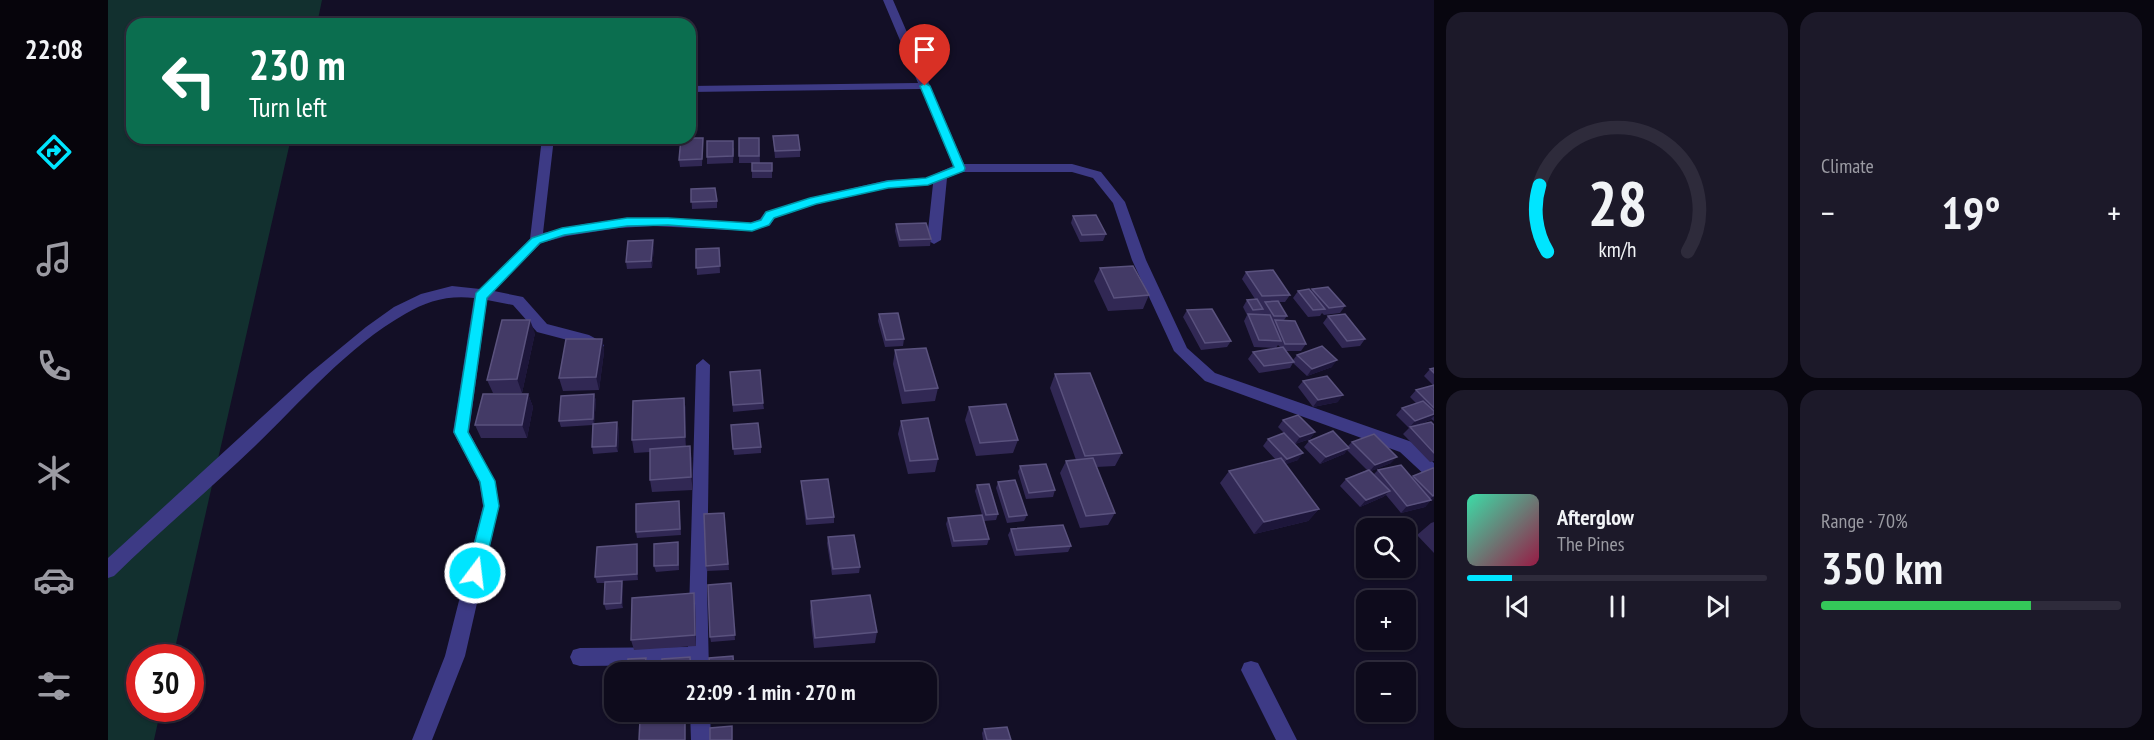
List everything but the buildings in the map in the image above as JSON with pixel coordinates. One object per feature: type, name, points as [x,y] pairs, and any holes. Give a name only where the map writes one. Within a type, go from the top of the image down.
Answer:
[{"type":"street","points":[[888,0],[960,168]]},
{"type":"street","points":[[696,89],[925,86]]},
{"type":"street","points":[[536,240],[547,144]]},
{"type":"street","points":[[422,740],[455,656],[491,506],[487,481],[461,432],[481,296],[536,240],[562,231],[627,222],[752,227],[765,222],[770,215],[814,201],[888,184],[928,182],[960,168],[1072,168],[1097,175],[1119,202],[1139,260],[1181,351],[1210,377],[1406,447],[1434,473]]},
{"type":"street","points":[[934,240],[939,208],[938,186],[942,176]]},
{"type":"street","points":[[108,570],[158,520],[246,444],[330,364],[381,323],[424,299],[451,291],[481,296],[503,296],[518,301],[531,313],[538,326],[557,334],[586,338],[597,346]]},
{"type":"street","points":[[698,662],[696,574],[704,452],[703,365]]},
{"type":"street","points":[[580,657],[664,662]]},
{"type":"street","points":[[1251,670],[1287,740]]},
{"type":"street","points":[[701,722],[702,740]]},
{"type":"green space","points":[[108,0],[322,0],[318,18],[126,18],[126,144],[290,144],[176,644],[126,644],[126,722],[158,722],[154,740],[108,740]]},
{"type":"route","points":[[475,573],[491,506],[487,481],[461,432],[481,296],[536,240],[562,231],[589,230],[627,222],[752,227],[765,222],[770,215],[814,201],[888,184],[928,182],[960,168],[925,86]]}]
